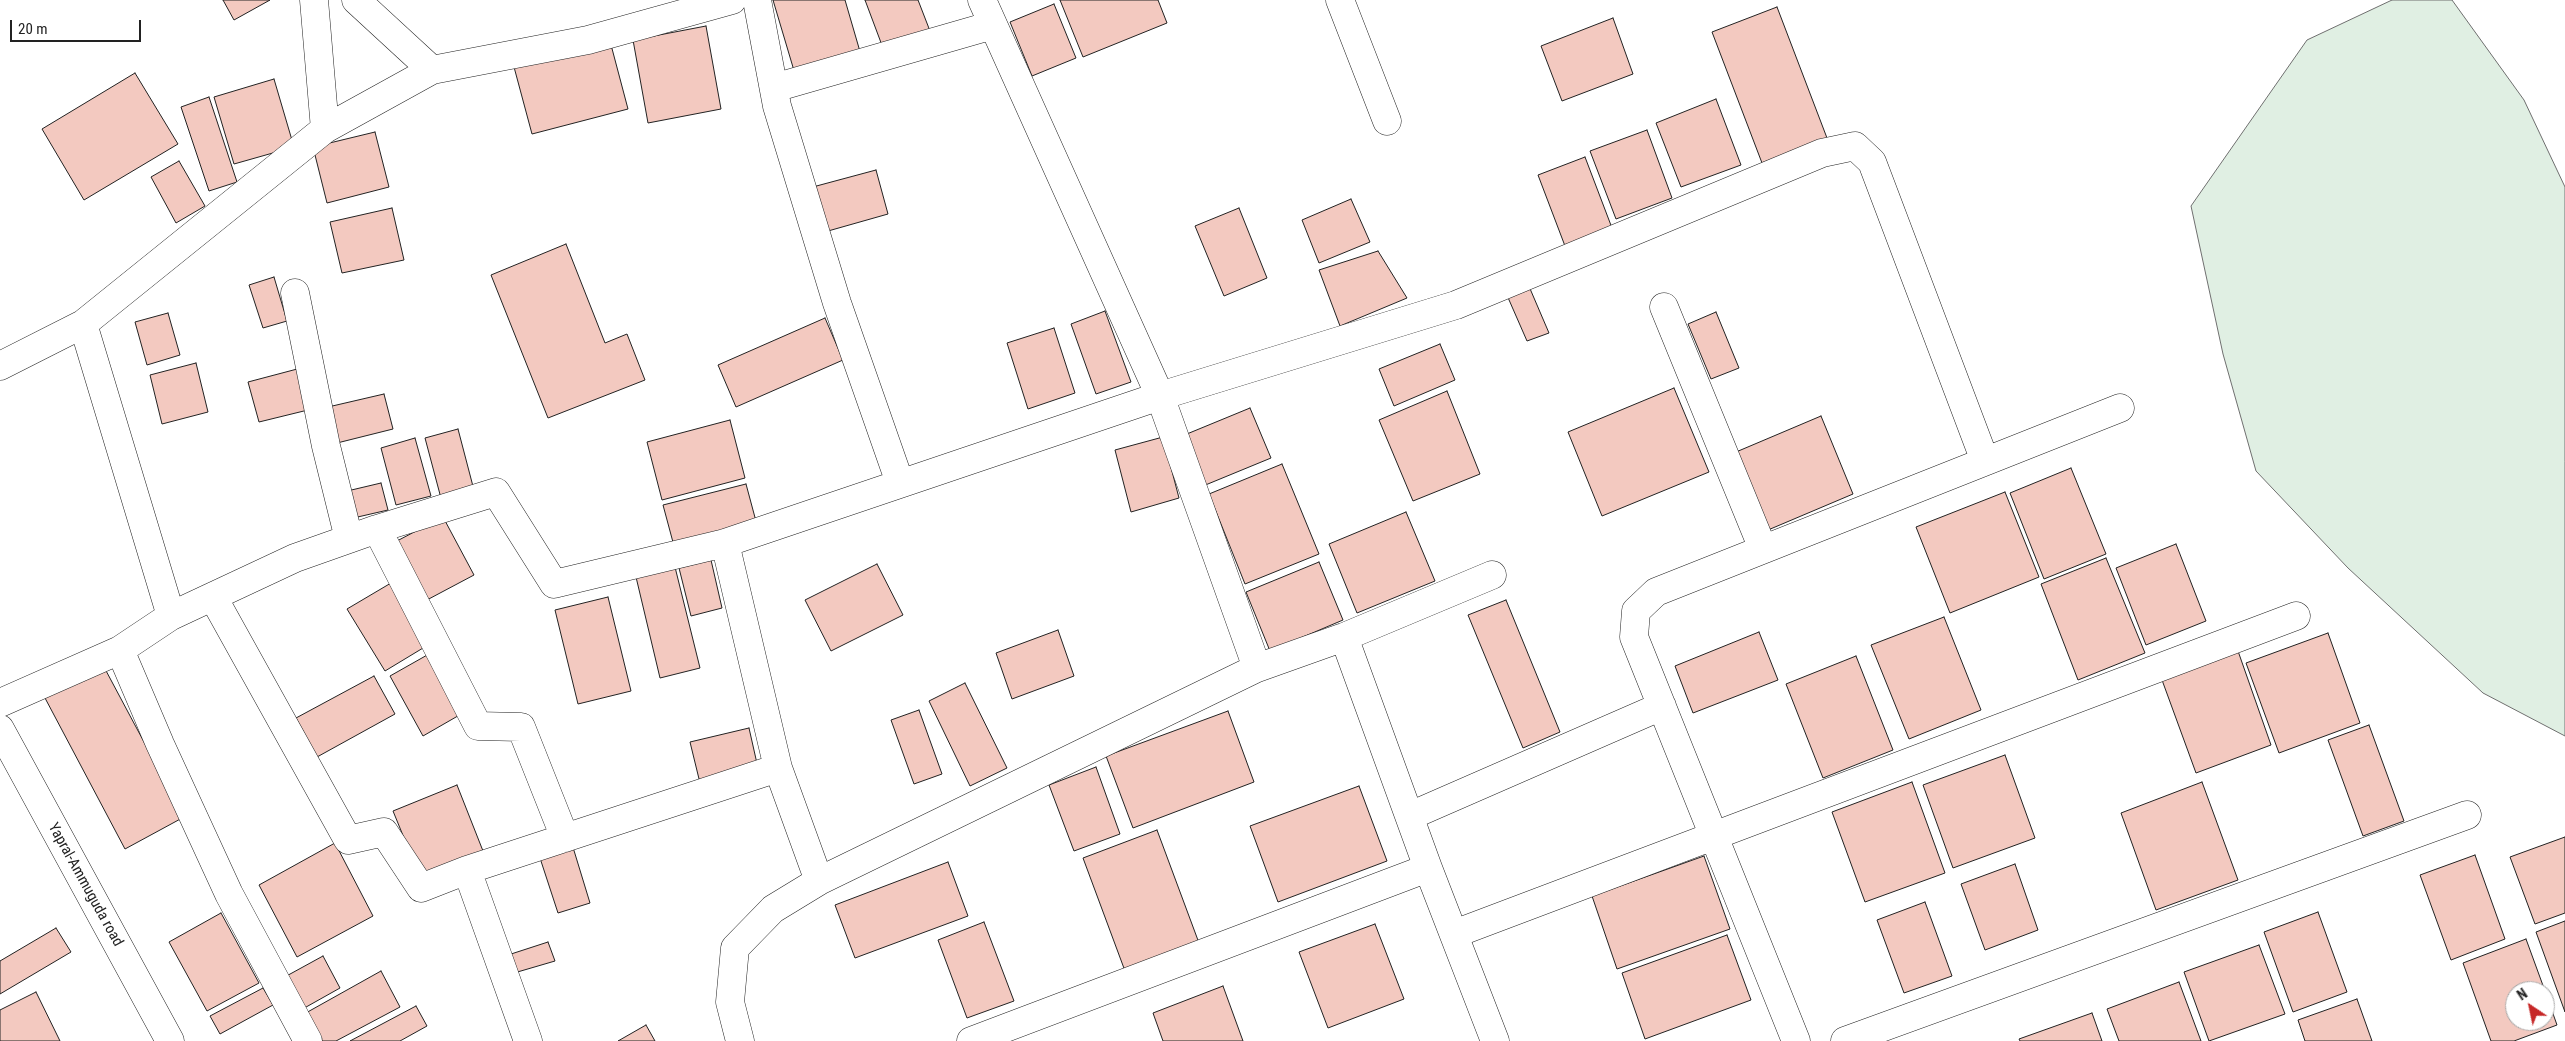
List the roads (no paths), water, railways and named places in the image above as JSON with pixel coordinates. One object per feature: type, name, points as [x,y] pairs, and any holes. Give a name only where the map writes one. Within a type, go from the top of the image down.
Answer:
[{"type":"street","points":[[314,0],[326,129]]},
{"type":"street","points":[[356,0],[432,70]]},
{"type":"street","points":[[0,366],[83,324],[326,129],[432,70],[588,40],[732,0]]},
{"type":"street","points":[[757,0],[774,88],[837,303],[900,484]]},
{"type":"street","points":[[982,0],[1160,396],[1256,668]]},
{"type":"street","points":[[1340,0],[1387,121]]},
{"type":"street","points":[[774,88],[993,25]]},
{"type":"street","points":[[0,703],[120,650],[171,616],[295,558],[377,529],[496,492],[554,584],[725,543],[1160,396],[1456,305],[1822,153],[1855,146],[1872,162],[1985,461]]},
{"type":"street","points":[[295,293],[326,446],[349,539]]},
{"type":"street","points":[[1664,307],[1763,549]]},
{"type":"street","points":[[83,324],[171,616]]},
{"type":"street","points":[[1796,1041],[1634,637],[1636,611],[1656,592],[2120,408]]},
{"type":"street","points":[[377,529],[478,726],[521,727],[565,838]]},
{"type":"street","points":[[725,543],[778,768],[819,881]]},
{"type":"street","points":[[740,1041],[730,1002],[736,948],[773,909],[819,881],[1256,668],[1344,637],[1492,575]]},
{"type":"street","points":[[213,596],[348,840],[384,832],[421,888],[467,870],[778,768]]},
{"type":"street","points":[[1454,934],[2296,616]]},
{"type":"street","points":[[1344,637],[1428,868],[1495,1041]]},
{"type":"street","points":[[120,650],[160,744],[229,894],[308,1041]]},
{"type":"street","points":[[1410,816],[1662,706]]},
{"type":"street","name":"Yapral-Ammuguda road","points":[[0,729],[8,764],[170,1041]]},
{"type":"street","points":[[1845,1041],[2467,815]]},
{"type":"street","points":[[971,1041],[1428,868]]},
{"type":"street","points":[[467,870],[528,1041]]}]
